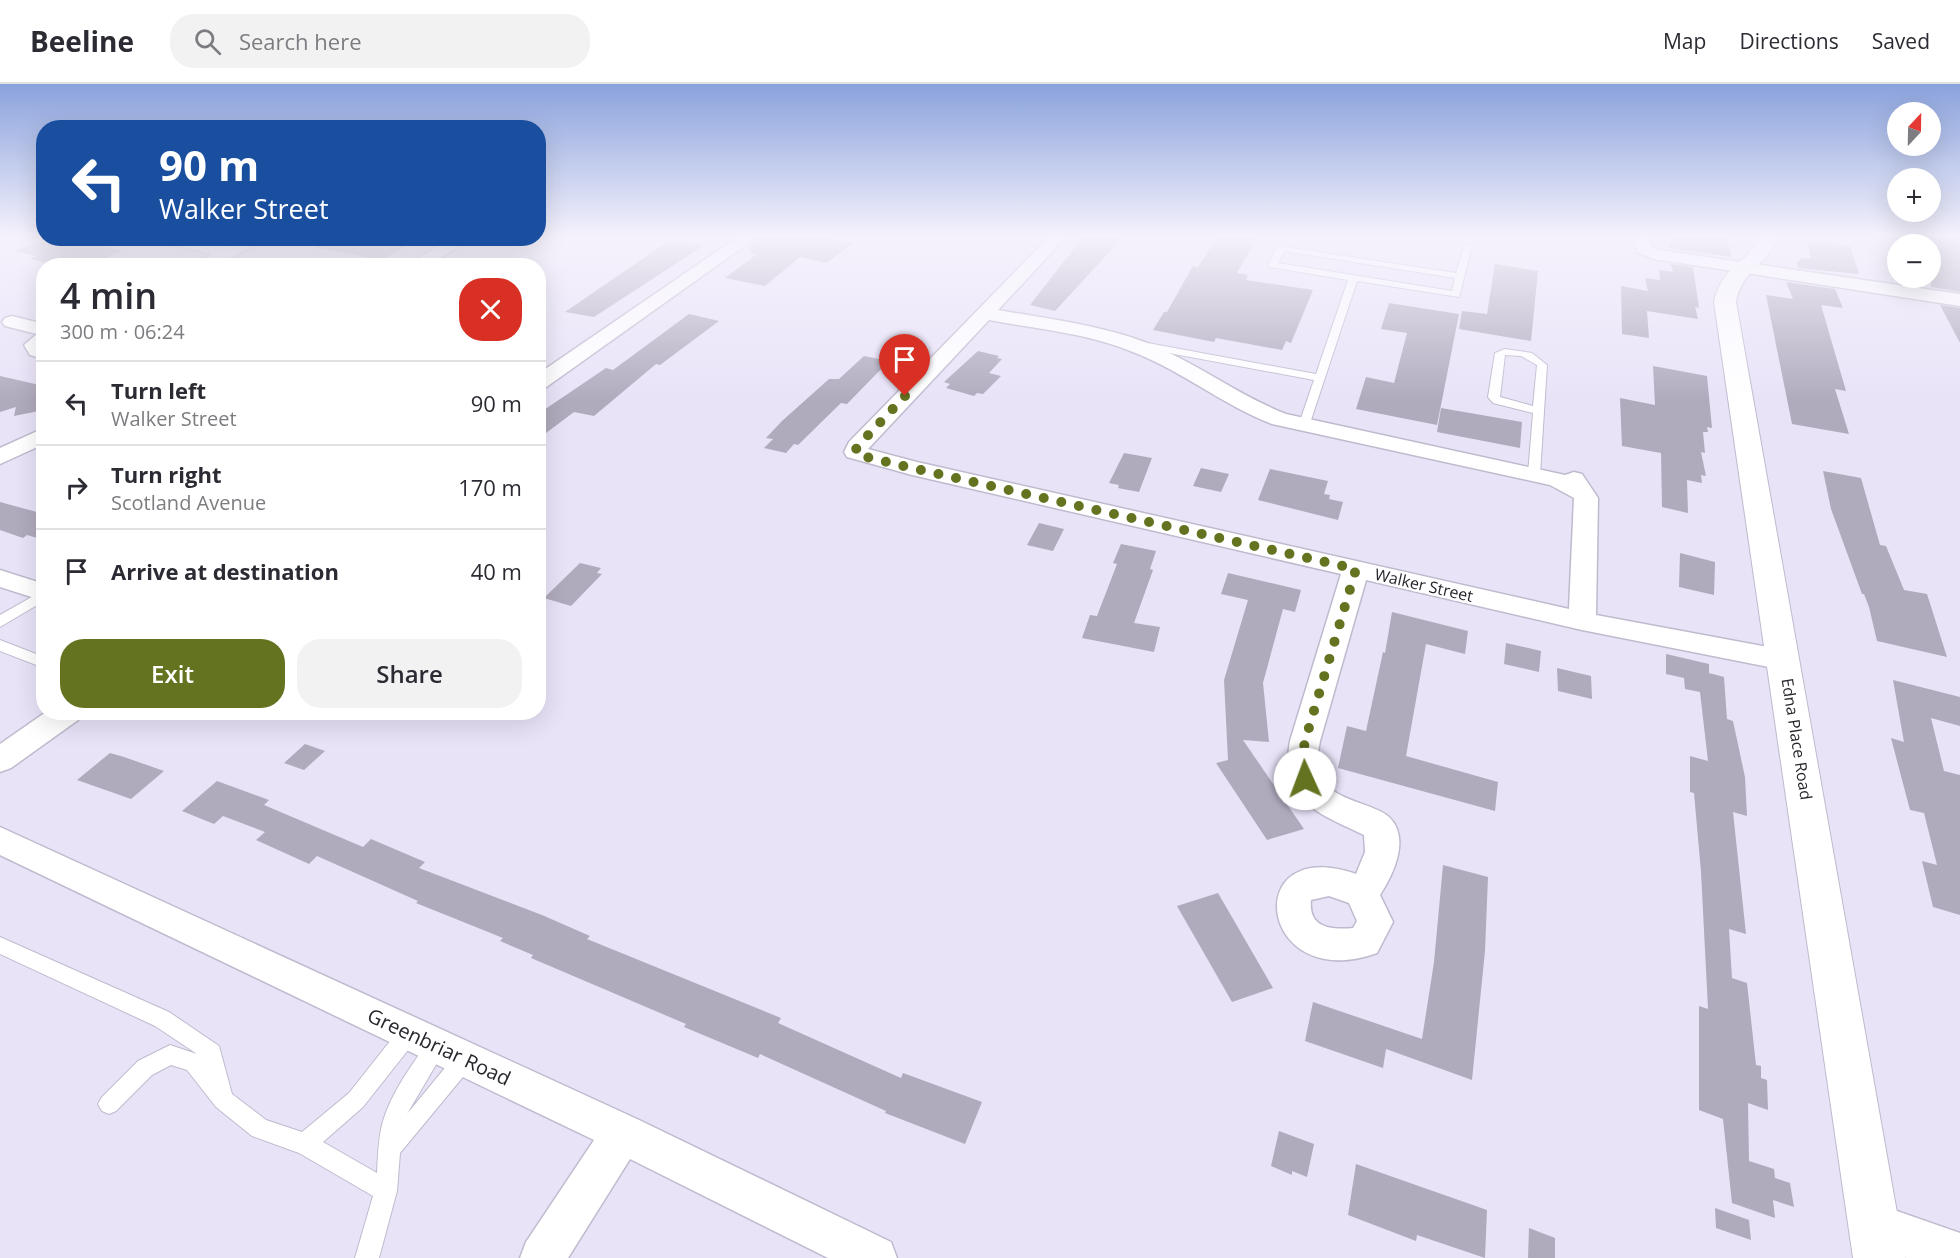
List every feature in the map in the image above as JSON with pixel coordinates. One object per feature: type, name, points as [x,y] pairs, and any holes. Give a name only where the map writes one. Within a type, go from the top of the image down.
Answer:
[{"type":"street","points":[[546,378],[670,292]]},
{"type":"street","points":[[984,313],[1005,292]]},
{"type":"street","name":"Edna Place Road","points":[[1726,292],[1725,302],[1876,1241]]},
{"type":"street","points":[[1907,292],[1960,300]]},
{"type":"street","points":[[984,313],[1126,342],[1158,355],[1260,412],[1305,424],[1535,467],[1568,483],[1583,493],[1586,498],[1582,621]]},
{"type":"street","name":"Walker Street","points":[[984,313],[857,447],[855,452],[862,456],[912,468],[1582,621],[1784,660]]},
{"type":"street","points":[[12,322],[36,328]]},
{"type":"street","points":[[0,457],[36,439]]},
{"type":"street","points":[[1356,569],[1305,741],[1302,760],[1305,779],[1318,796],[1377,826],[1382,835],[1376,876],[1362,893]]},
{"type":"street","points":[[0,578],[36,591]]},
{"type":"street","points":[[1,758],[56,720]]},
{"type":"street","name":"Greenbriar Road","points":[[0,840],[623,1133],[875,1258]]},
{"type":"street","points":[[542,1258],[623,1133]]},
{"type":"street","points":[[1876,1241],[1960,1255]]},
{"type":"lane","points":[[1305,424],[1318,378],[1348,292]]},
{"type":"lane","points":[[1442,292],[1456,294],[1456,292]]},
{"type":"lane","points":[[1126,342],[1318,378]]},
{"type":"lane","points":[[1535,467],[1539,411],[1542,366],[1539,360],[1514,352],[1500,353],[1494,397],[1497,401],[1539,411]]},
{"type":"lane","points":[[0,622],[36,599]]},
{"type":"lane","points":[[0,645],[36,660]]},
{"type":"lane","points":[[0,945],[162,1019],[212,1053],[223,1100]]},
{"type":"lane","points":[[304,1143],[356,1100],[437,1046]]},
{"type":"lane","points":[[390,1148],[437,1046]]},
{"type":"lane","points":[[367,1258],[386,1191],[390,1148],[389,1131],[406,1092],[437,1046]]},
{"type":"lane","points":[[109,1104],[145,1068],[170,1055],[194,1063],[223,1100],[260,1128],[304,1143],[386,1191]]},
{"type":"building","points":[[594,292],[633,292],[594,317],[565,312]]},
{"type":"building","points":[[1040,292],[1073,292],[1055,311],[1030,305]]},
{"type":"building","points":[[1178,292],[1312,292],[1291,343],[1286,341],[1282,350],[1216,338],[1214,342],[1153,330],[1164,312],[1167,312]]},
{"type":"building","points":[[1491,292],[1536,292],[1531,341],[1459,329],[1462,311],[1487,314]]},
{"type":"building","points":[[1621,292],[1697,292],[1699,308],[1695,307],[1698,319],[1647,311],[1649,338],[1622,334]]},
{"type":"building","points":[[1790,292],[1836,292],[1843,308],[1821,305],[1846,391],[1835,389],[1849,434],[1792,424],[1766,295],[1793,299]]},
{"type":"building","points":[[1389,303],[1459,314],[1437,425],[1356,409],[1366,377],[1394,383],[1407,333],[1381,329]]},
{"type":"building","points":[[1940,305],[1960,308],[1960,343]]},
{"type":"building","points":[[689,314],[719,321],[660,365],[656,364],[594,416],[574,412],[546,433],[546,409],[606,368],[613,370]]},
{"type":"building","points":[[978,351],[999,356],[997,358],[1002,359],[989,373],[1001,376],[983,394],[977,393],[974,396],[946,388],[950,384],[944,382]]},
{"type":"building","points":[[864,356],[889,361],[847,404],[841,403],[798,445],[794,444],[786,453],[764,448],[773,439],[766,438],[782,421],[829,379],[839,379]]},
{"type":"building","points":[[1653,366],[1707,376],[1712,428],[1707,427],[1708,432],[1703,432],[1705,453],[1701,452],[1706,476],[1701,475],[1702,483],[1687,480],[1688,513],[1662,507],[1661,453],[1622,446],[1620,398],[1655,405]]},
{"type":"building","points":[[0,376],[36,384],[36,412],[14,416],[16,407],[0,412]]},
{"type":"building","points":[[1441,408],[1522,422],[1520,448],[1437,432]]},
{"type":"building","points":[[1124,453],[1152,458],[1139,492],[1118,488],[1119,485],[1109,483]]},
{"type":"building","points":[[1201,468],[1229,474],[1221,492],[1193,486]]},
{"type":"building","points":[[1270,469],[1328,481],[1324,494],[1330,495],[1329,499],[1343,502],[1338,520],[1258,500]]},
{"type":"building","points":[[1823,471],[1861,478],[1880,545],[1886,546],[1904,590],[1927,594],[1947,657],[1877,641],[1869,607],[1862,594],[1831,509]]},
{"type":"building","points":[[0,502],[36,512],[36,538],[27,535],[23,538],[0,530]]},
{"type":"building","points":[[1039,523],[1064,529],[1053,551],[1027,545]]},
{"type":"building","points":[[1121,544],[1156,551],[1150,569],[1153,570],[1134,623],[1160,627],[1154,652],[1082,638],[1090,615],[1097,616],[1117,564],[1113,563]]},
{"type":"building","points":[[1680,553],[1715,562],[1714,595],[1679,587]]},
{"type":"building","points":[[580,563],[601,568],[597,573],[602,574],[571,606],[546,599]]},
{"type":"building","points":[[1228,573],[1301,590],[1295,612],[1283,609],[1263,683],[1269,742],[1243,740],[1304,829],[1267,840],[1216,763],[1228,760],[1224,680],[1248,600],[1221,594]]},
{"type":"building","points":[[1392,612],[1468,631],[1465,654],[1426,644],[1406,756],[1498,782],[1495,811],[1338,768],[1347,726],[1366,731],[1383,652],[1385,653]]},
{"type":"building","points":[[1506,643],[1541,651],[1539,672],[1504,664]]},
{"type":"building","points":[[1666,654],[1709,664],[1709,673],[1724,677],[1727,719],[1733,721],[1745,777],[1747,816],[1733,812],[1746,934],[1729,929],[1732,978],[1747,983],[1756,1065],[1761,1066],[1761,1078],[1767,1080],[1768,1110],[1748,1103],[1749,1161],[1774,1169],[1775,1178],[1790,1183],[1794,1207],[1773,1200],[1775,1218],[1732,1203],[1723,1119],[1699,1110],[1699,1006],[1708,1009],[1701,872],[1694,793],[1690,792],[1690,756],[1708,761],[1700,692],[1685,689],[1684,678],[1666,674]]},
{"type":"building","points":[[1557,668],[1591,676],[1592,699],[1558,691]]},
{"type":"building","points":[[1893,680],[1960,697],[1960,726],[1931,718],[1944,771],[1960,775],[1960,915],[1933,907],[1922,861],[1937,865],[1924,813],[1910,810],[1891,738],[1904,742]]},
{"type":"building","points":[[305,744],[325,751],[304,770],[284,763]]},
{"type":"building","points":[[110,753],[164,771],[131,799],[77,780]]},
{"type":"building","points":[[217,781],[269,800],[264,805],[363,847],[371,839],[425,862],[419,868],[542,915],[590,936],[587,939],[781,1018],[778,1023],[901,1078],[903,1073],[982,1102],[965,1144],[885,1113],[886,1111],[760,1054],[758,1058],[684,1027],[686,1024],[531,958],[533,955],[500,941],[503,938],[416,903],[418,901],[317,856],[309,864],[256,840],[265,832],[223,816],[214,824],[182,811]]},
{"type":"building","points":[[1443,865],[1488,877],[1485,951],[1472,1080],[1386,1049],[1383,1068],[1305,1041],[1313,1002],[1422,1039],[1434,962]]},
{"type":"building","points":[[1218,893],[1273,988],[1232,1002],[1177,906]]},
{"type":"building","points":[[1279,1131],[1314,1144],[1307,1177],[1292,1171],[1292,1175],[1271,1166]]},
{"type":"building","points":[[1356,1164],[1487,1210],[1485,1258],[1417,1235],[1416,1241],[1348,1215]]},
{"type":"building","points":[[1715,1208],[1749,1220],[1751,1240],[1716,1228]]},
{"type":"building","points":[[1529,1228],[1555,1238],[1555,1258],[1528,1258]]},
{"type":"route","points":[[905,396],[857,447],[855,452],[862,456],[912,468],[1356,569],[1305,741],[1302,760],[1305,779]]}]
